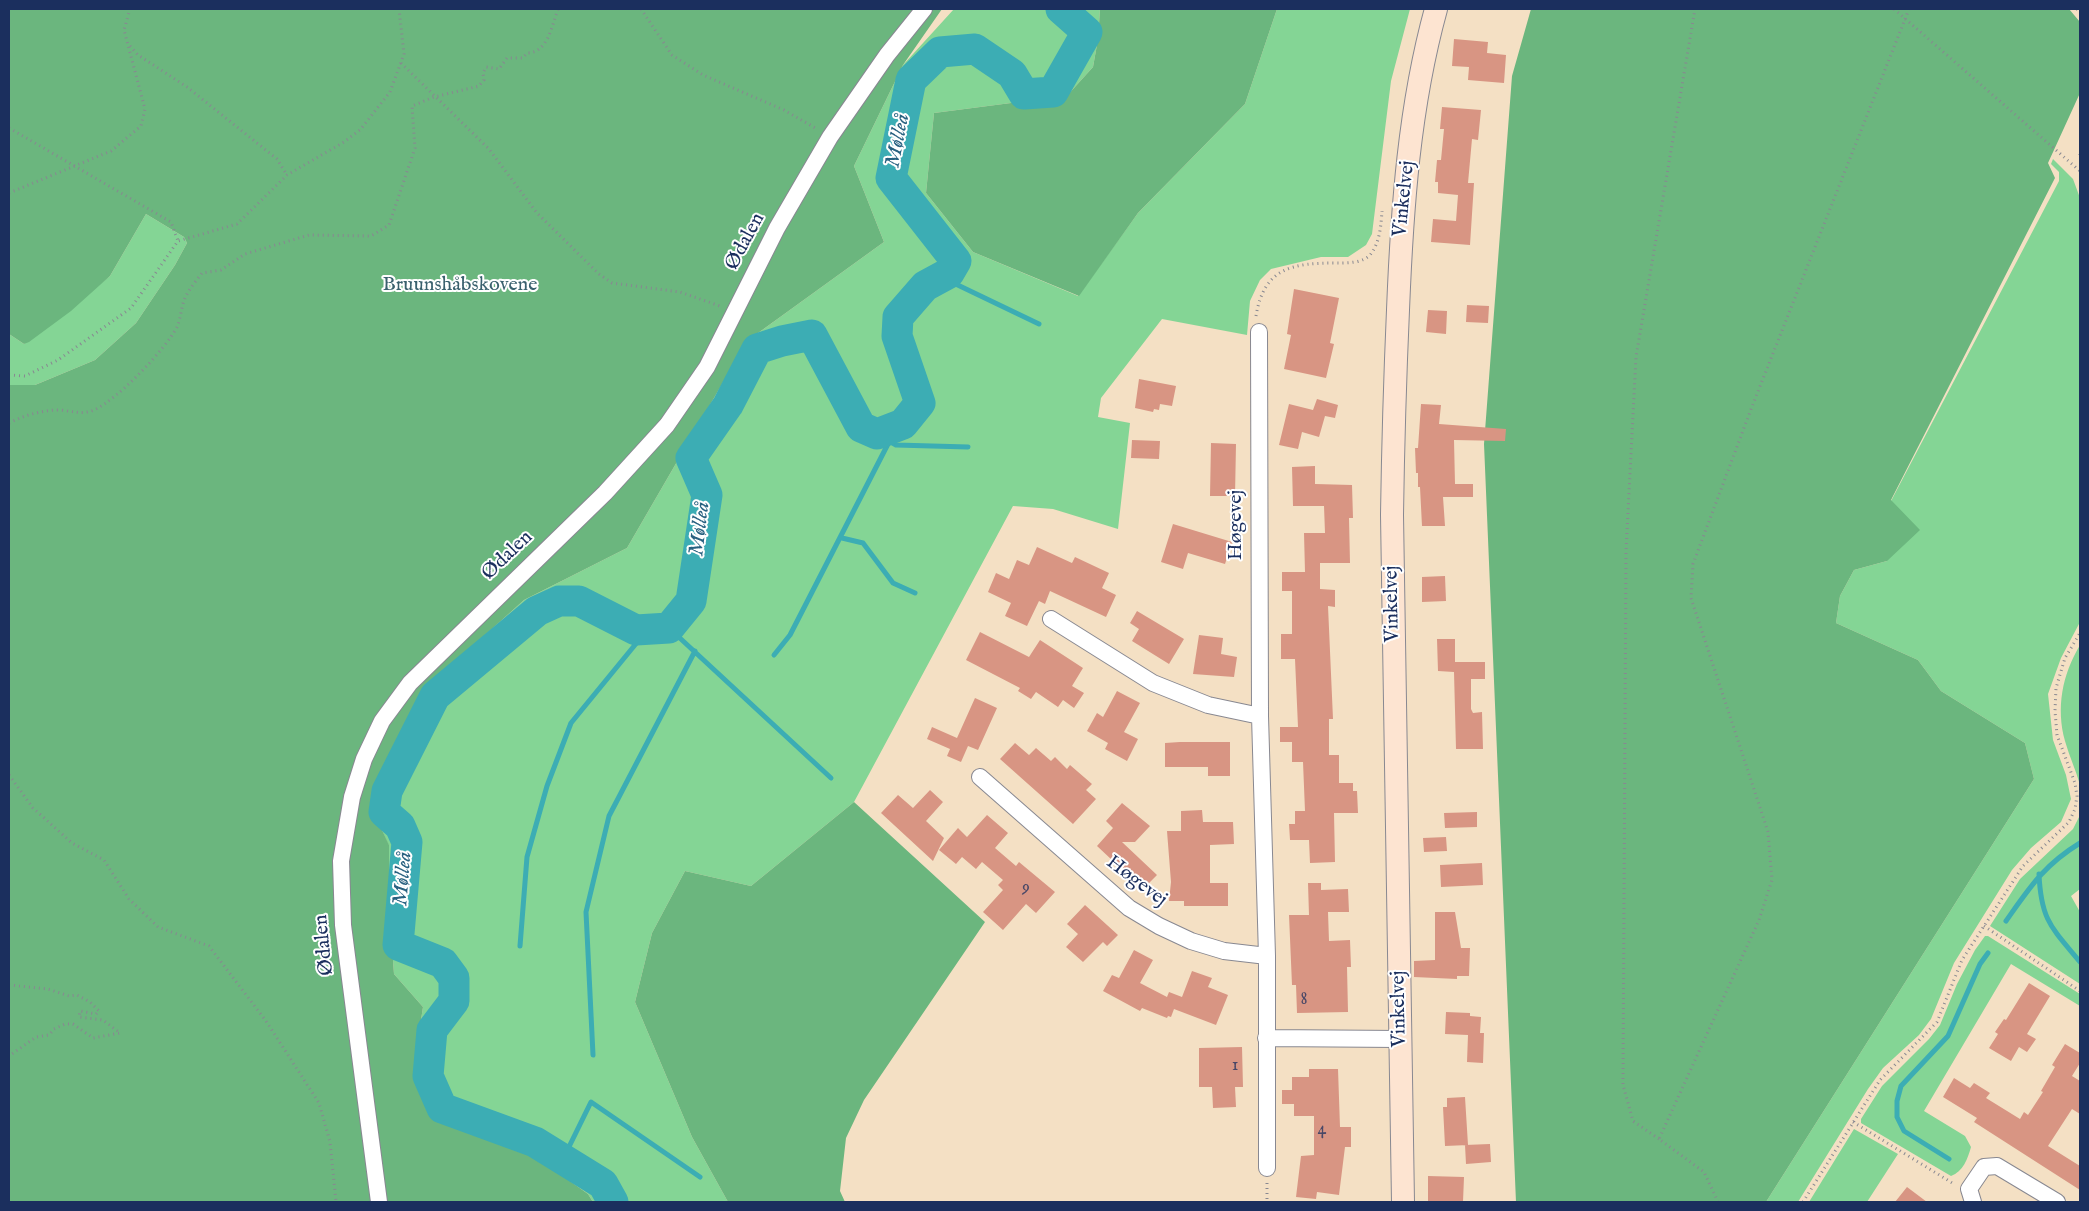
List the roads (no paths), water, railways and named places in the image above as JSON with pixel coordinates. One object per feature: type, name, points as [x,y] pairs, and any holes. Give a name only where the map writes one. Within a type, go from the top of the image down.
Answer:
[{"type":"street","name":"Ødalen","points":[[379,1202],[343,925],[341,860],[352,797],[364,759],[382,721],[410,683],[605,493],[668,425],[707,367],[777,228],[830,137],[887,55],[924,9]]},
{"type":"street","name":"Vinkelvej","points":[[1403,1202],[1392,515],[1394,415],[1402,213],[1416,105],[1436,9]]},
{"type":"street","name":"Høgevej","points":[[1259,332],[1260,716],[1267,956],[1267,1168]]},
{"type":"street","points":[[1051,619],[1153,683],[1208,705],[1260,716]]},
{"type":"street","name":"Høgevej","points":[[980,777],[1130,908],[1159,926],[1191,940],[1224,951],[1267,956]]},
{"type":"street","points":[[1266,1038],[1400,1039]]},
{"type":"street","points":[[1971,1196],[1984,1167],[1997,1166],[2057,1202]]},
{"type":"waterway","name":"Mølleå","points":[[613,1202],[603,1184],[535,1142],[442,1108],[428,1076],[432,1030],[454,1001],[454,978],[443,963],[398,945],[407,842],[400,826],[384,812],[387,791],[435,696],[537,611],[559,601],[579,601],[636,630],[669,628],[691,601],[707,495],[691,458],[728,405],[757,349],[782,341],[812,335],[861,427],[877,434],[903,424],[920,403],[897,336],[898,317],[925,286],[949,273],[956,261],[891,178],[911,80],[940,52],[975,49],[1012,74],[1024,94],[1053,92],[1087,32],[1061,9]]},
{"type":"waterway","points":[[941,277],[1039,324]]},
{"type":"waterway","points":[[877,434],[896,445],[968,447]]},
{"type":"waterway","points":[[774,655],[790,635],[889,442]]},
{"type":"waterway","points":[[842,538],[863,543],[893,583],[915,593]]},
{"type":"waterway","points":[[669,628],[831,778]]},
{"type":"waterway","points":[[520,946],[527,857],[547,786],[571,723],[648,629]]},
{"type":"waterway","points":[[593,1055],[586,912],[609,816],[695,651]]},
{"type":"waterway","points":[[2006,921],[2030,887],[2047,868],[2080,843]]},
{"type":"waterway","points":[[2039,874],[2045,914],[2055,932],[2080,962]]},
{"type":"waterway","points":[[1949,1159],[1904,1131],[1897,1117],[1897,1101],[1901,1086],[1948,1036],[1980,964],[1988,953]]},
{"type":"waterway","points":[[563,1159],[591,1102],[700,1177]]},
{"type":"park label","name":"Bruunshåbskovene","points":[[460,286]]}]
